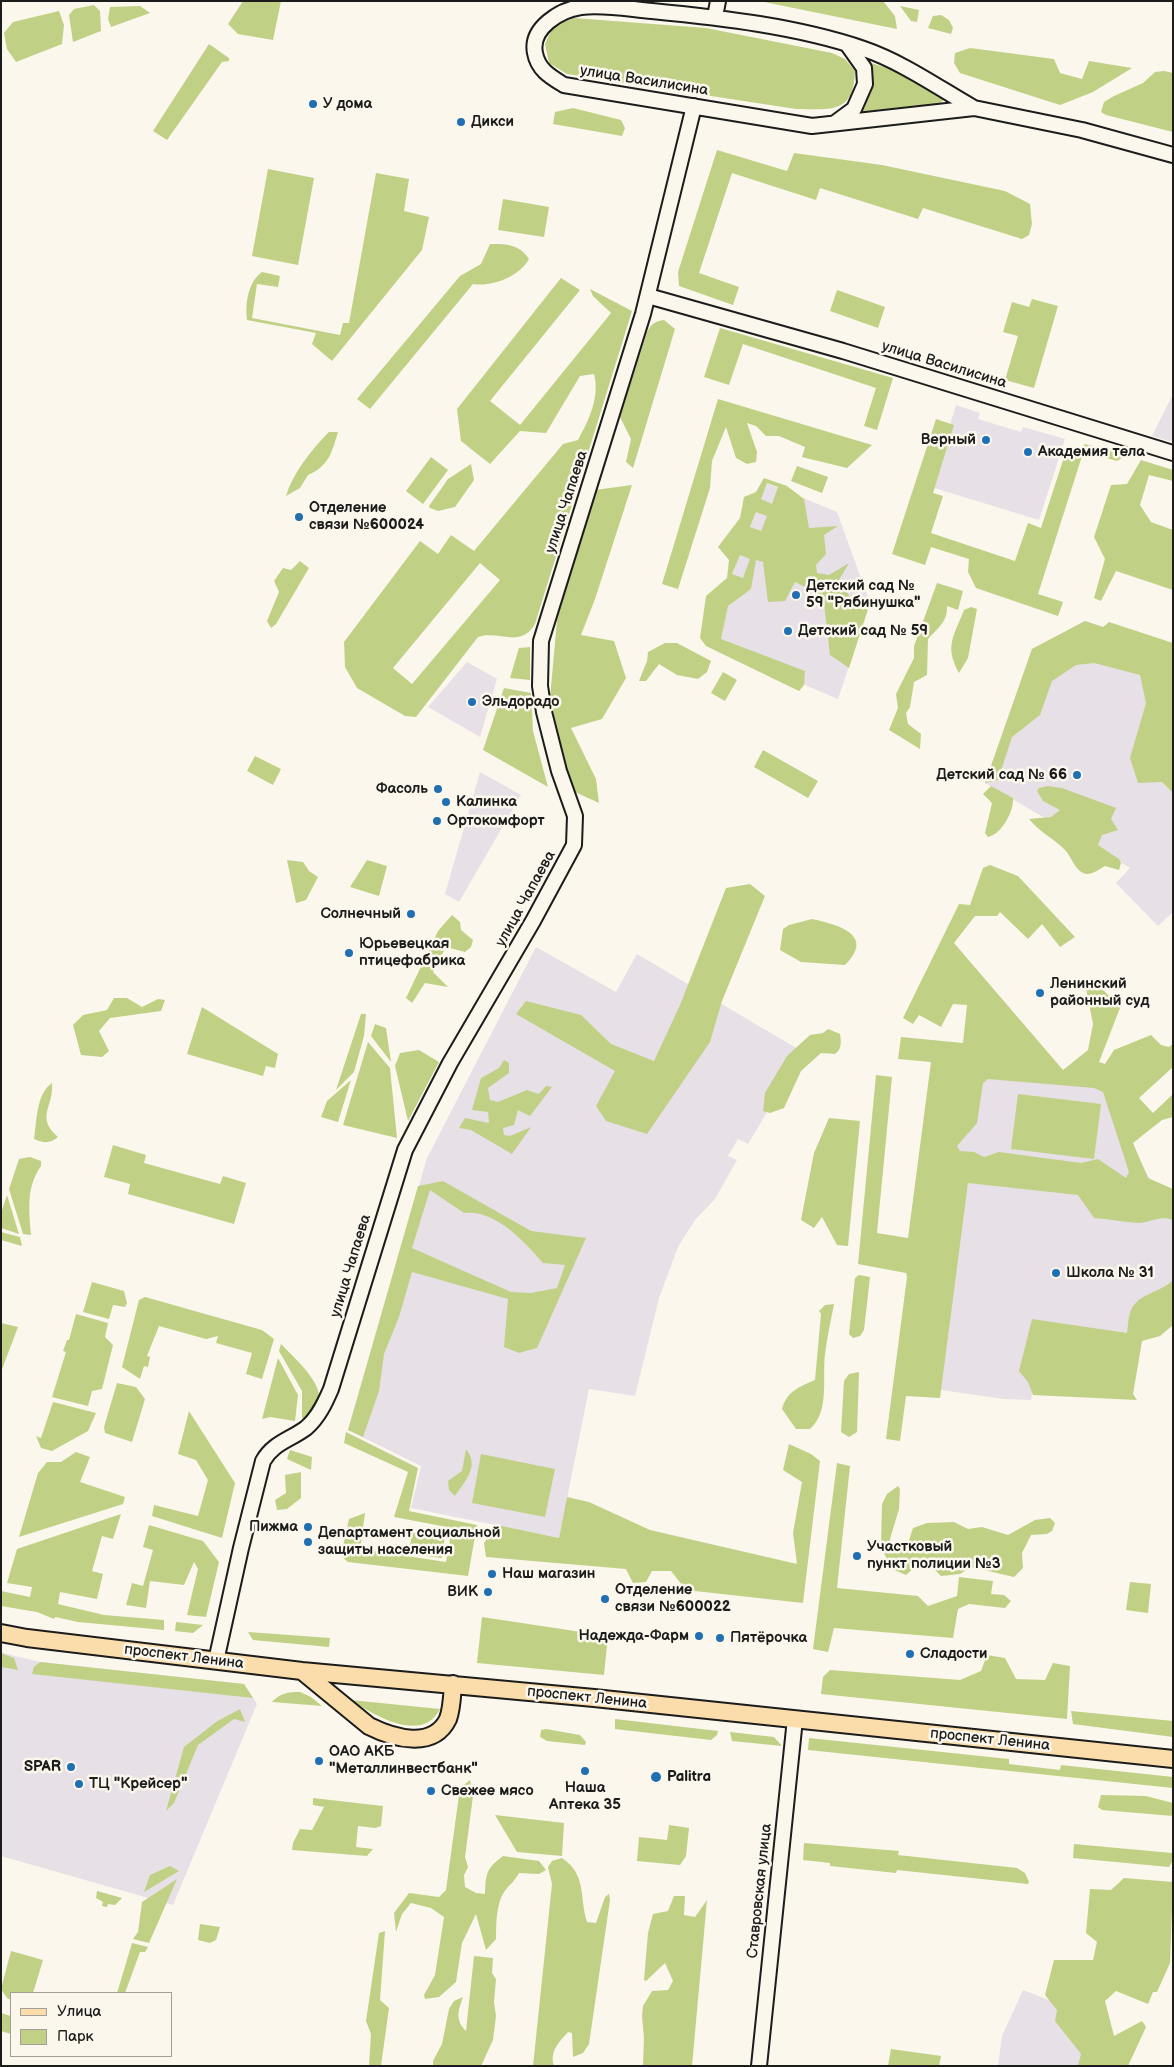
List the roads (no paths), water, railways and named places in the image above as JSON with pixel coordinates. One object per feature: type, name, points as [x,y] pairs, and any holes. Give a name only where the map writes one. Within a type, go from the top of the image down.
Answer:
[{"type":"main road","name":"проспект Ленина","points":[[1,1633],[26,1638],[302,1671],[453,1684],[1173,1759]]},
{"type":"main road","points":[[302,1671],[369,1726],[381,1732],[407,1738],[428,1737],[434,1735],[444,1726],[450,1712],[453,1684]]},
{"type":"street","points":[[715,17],[718,1]]},
{"type":"street","name":"улица Василисина","points":[[974,108],[812,126],[564,85],[544,72],[534,52],[536,40],[541,29],[550,20],[580,7],[602,6],[715,17],[772,27],[847,44],[887,59],[974,108],[1082,130],[1173,155]]},
{"type":"street","points":[[833,125],[854,109],[865,84],[864,68],[847,44]]},
{"type":"street","name":"улица Чапаева","points":[[216,1661],[241,1548],[263,1461],[270,1449],[306,1428],[322,1410],[405,1150],[450,1063],[533,921],[574,845],[576,816],[560,771],[544,712],[540,686],[541,641],[648,296],[694,106]]},
{"type":"street","name":"улица Василисина","points":[[648,296],[844,351],[1173,452]]},
{"type":"street","name":"Ставровская улица","points":[[759,2066],[795,1720]]},
{"type":"place","name":"У дома","points":[[313,104]]},
{"type":"place","name":"Дикси","points":[[461,122]]},
{"type":"place","name":"Верный","points":[[986,440]]},
{"type":"place","name":"Академия тела","points":[[1028,452]]},
{"type":"place","name":"Отделение связи №600024","points":[[299,517]]},
{"type":"place","name":"Детский сад № 59 \"Рябинушка\"","points":[[796,595]]},
{"type":"place","name":"Детский сад № 59","points":[[788,631]]},
{"type":"place","name":"Эльдорадо","points":[[472,702]]},
{"type":"place","name":"Детский сад № 66","points":[[1077,775]]},
{"type":"place","name":"Фасоль","points":[[438,789]]},
{"type":"place","name":"Калинка","points":[[446,802]]},
{"type":"place","name":"Ортокомфорт","points":[[437,821]]},
{"type":"place","name":"Солнечный","points":[[411,914]]},
{"type":"place","name":"Юрьевецкая птицефабрика","points":[[349,953]]},
{"type":"place","name":"Ленинский районный суд","points":[[1040,993]]},
{"type":"place","name":"Школа № 31","points":[[1056,1273]]},
{"type":"place","name":"Пижма","points":[[308,1527]]},
{"type":"place","name":"Департамент социальной защиты населения","points":[[308,1542]]},
{"type":"place","name":"Участковый пункт полиции №3","points":[[857,1556]]},
{"type":"place","name":"Наш магазин","points":[[492,1574]]},
{"type":"place","name":"ВИК","points":[[488,1592]]},
{"type":"place","name":"Отделение связи №600022","points":[[605,1599]]},
{"type":"place","name":"Надежда-Фарм","points":[[699,1636]]},
{"type":"place","name":"Пятёрочка","points":[[720,1638]]},
{"type":"place","name":"Сладости","points":[[910,1654]]},
{"type":"place","name":"ОАО АКБ \"Металлинвестбанк\"","points":[[319,1761]]},
{"type":"place","name":"SPAR","points":[[71,1767]]},
{"type":"place","name":"Наша Аптека 35","points":[[585,1771]]},
{"type":"place","name":"Palitra","points":[[656,1777]]},
{"type":"place","name":"ТЦ \"Крейсер\"","points":[[79,1784]]},
{"type":"place","name":"Свежее мясо","points":[[431,1791]]}]
